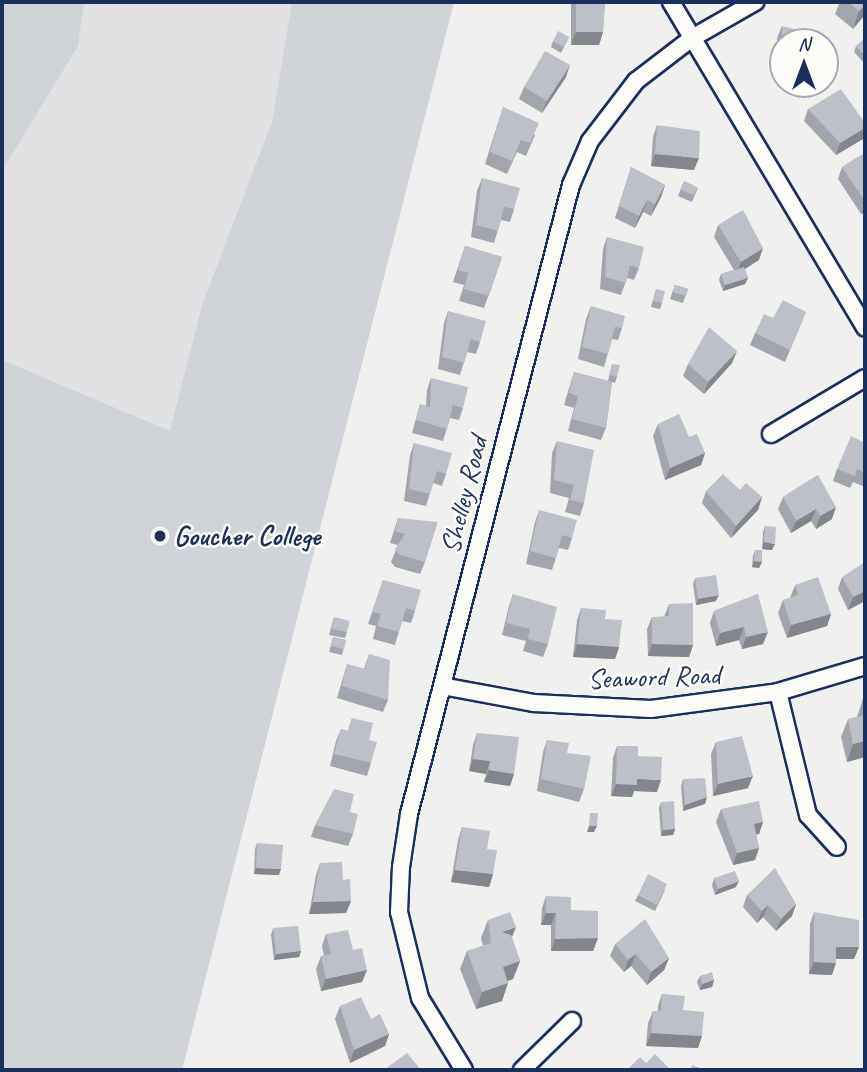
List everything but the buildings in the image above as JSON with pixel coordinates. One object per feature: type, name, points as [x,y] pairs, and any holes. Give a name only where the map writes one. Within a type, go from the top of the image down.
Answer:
[{"type":"street","points":[[671,2],[865,328]]},
{"type":"street","name":"Shelley Road","points":[[464,1070],[420,998],[399,912],[409,814],[571,184],[610,111],[692,37],[755,2]]},
{"type":"street","points":[[771,434],[865,379]]},
{"type":"street","name":"Seaword Road","points":[[442,687],[592,708],[712,705],[778,692],[865,666]]},
{"type":"street","points":[[778,692],[808,816],[837,847]]},
{"type":"street","points":[[522,1070],[572,1021]]},
{"type":"shaded area","name":"Goucher College","points":[[2,2],[454,2],[182,1070],[2,1070]]},
{"type":"shaded area","points":[[2,2],[84,2],[78,46],[2,171]]},
{"type":"shaded area","name":"Goucher College","points":[[292,2],[454,2],[182,1070],[2,1070],[2,360],[170,431],[202,305],[272,122]]},
{"type":"place","name":"Goucher College","points":[[160,536]]}]
